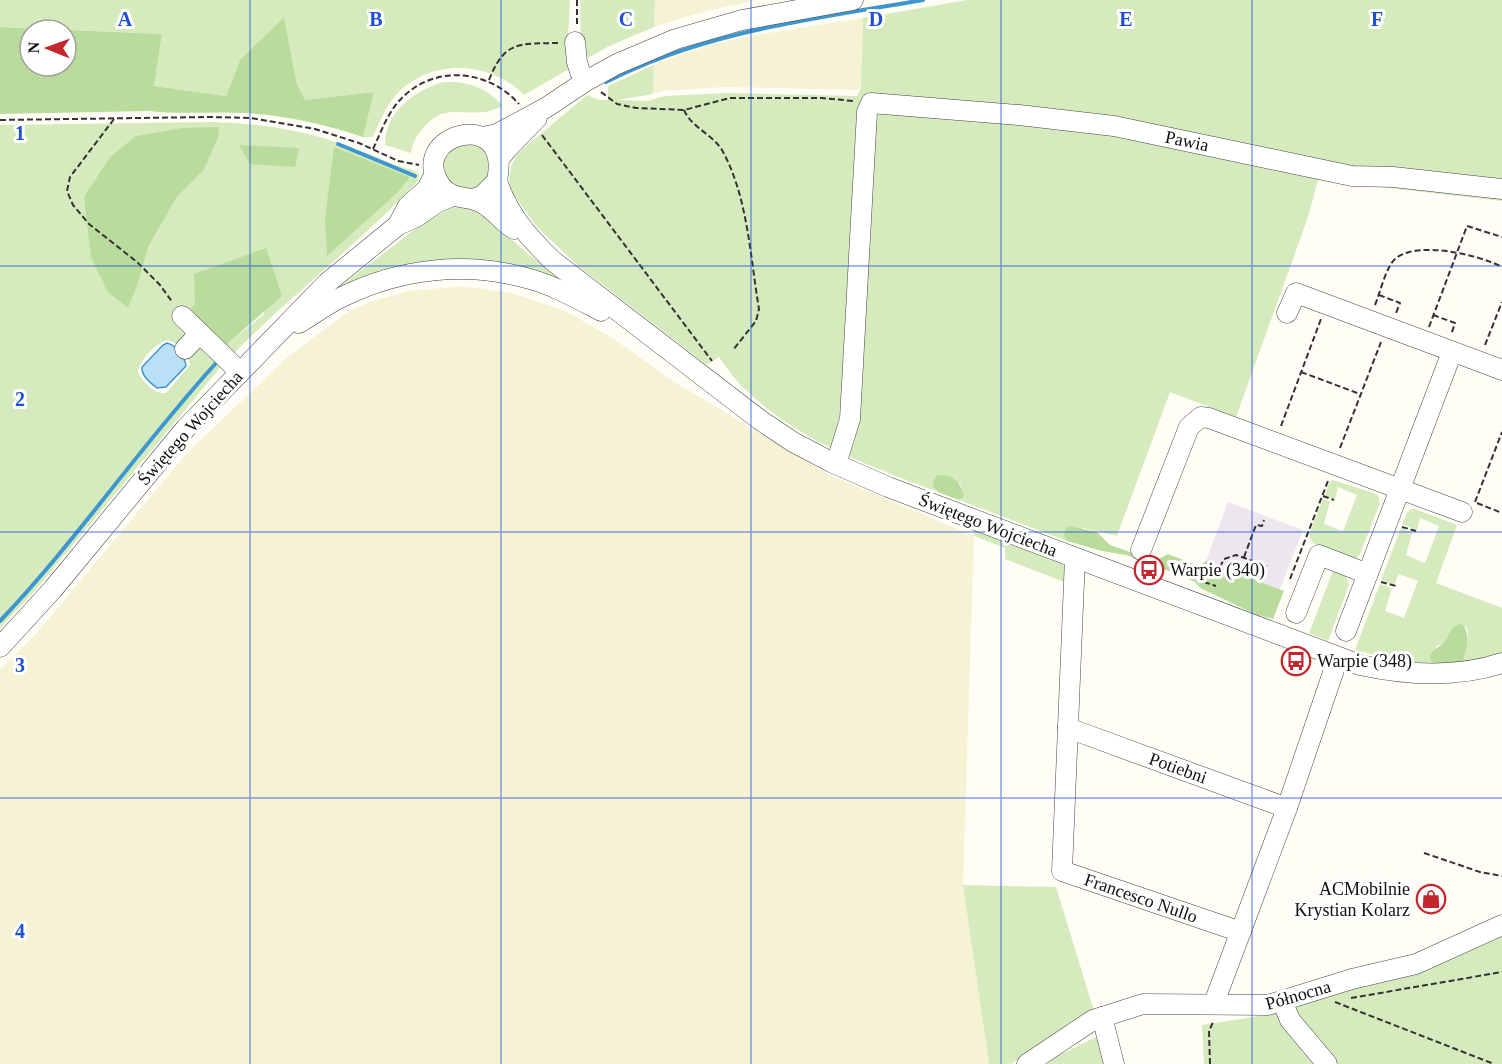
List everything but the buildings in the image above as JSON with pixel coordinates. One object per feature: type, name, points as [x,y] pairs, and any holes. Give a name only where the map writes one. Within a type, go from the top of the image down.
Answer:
[{"type":"street","points":[[499,159],[547,107],[583,76],[703,30],[742,20],[853,0]]},
{"type":"street","points":[[575,42],[577,63],[583,76]]},
{"type":"street","points":[[836,465],[850,419],[867,112],[871,103]]},
{"type":"street","name":"Pawia","points":[[871,103],[1019,115],[1114,126],[1352,176],[1393,177],[1502,189]]},
{"type":"street","points":[[482,137],[497,134],[547,107]]},
{"type":"street","points":[[470,134],[482,137],[493,146],[499,159],[497,181],[482,196],[472,199],[452,196],[441,187],[430,170],[438,150],[458,135],[470,134]]},
{"type":"street","name":"Świętego Wojciecha","points":[[398,225],[408,206],[427,189],[430,170]]},
{"type":"street","name":"Świętego Wojciecha","points":[[497,181],[511,214],[533,242]]},
{"type":"street","name":"Świętego Wojciecha","points":[[0,647],[25,622],[186,428],[327,283],[398,225],[452,196]]},
{"type":"street","name":"Świętego Wojciecha","points":[[472,199],[492,210],[559,266],[751,414],[793,442],[836,465],[888,487],[1338,658],[1381,669],[1434,673],[1466,671],[1502,663]]},
{"type":"street","points":[[275,337],[340,298],[362,288],[408,274],[459,268],[502,272],[536,281],[573,296],[641,330]]},
{"type":"street","points":[[1287,314],[1296,293],[1451,345],[1502,370]]},
{"type":"street","points":[[182,316],[240,372]]},
{"type":"street","points":[[185,349],[200,333]]},
{"type":"street","points":[[1346,631],[1373,578],[1400,489],[1451,345]]},
{"type":"street","points":[[1142,550],[1189,427],[1200,417],[1209,418],[1462,512]]},
{"type":"street","points":[[1296,613],[1319,555],[1373,578]]},
{"type":"street","name":"Francesco Nullo","points":[[1075,558],[1062,871],[1240,932]]},
{"type":"street","points":[[1214,1013],[1240,932],[1287,808],[1338,658]]},
{"type":"street","name":"Potiebni","points":[[1068,728],[1287,808]]},
{"type":"street","name":"Północna","points":[[1027,1064],[1093,1020],[1143,1004],[1214,1013],[1282,1002],[1352,979],[1416,964],[1502,925]]},
{"type":"street","points":[[1285,1008],[1290,1020],[1326,1064]]},
{"type":"street","points":[[1101,1017],[1114,1064]]},
{"type":"path","points":[[489,81],[496,62],[508,49],[525,44],[575,42],[577,0]]},
{"type":"path","points":[[374,149],[390,112],[401,98],[415,87],[431,79],[453,75],[473,76],[502,88],[519,104]]},
{"type":"path","points":[[583,76],[617,104],[636,108],[684,110],[730,98],[822,99],[871,103]]},
{"type":"path","points":[[684,110],[687,118],[720,147],[736,178],[759,309],[756,321],[733,350]]},
{"type":"path","points":[[0,120],[210,117],[261,120],[315,129],[374,149],[398,161],[430,170]]},
{"type":"path","points":[[114,119],[70,177],[67,191],[73,205],[89,224],[137,262],[160,285],[182,316]]},
{"type":"path","points":[[539,130],[712,362]]},
{"type":"path","points":[[1428,330],[1467,226],[1502,237]]},
{"type":"path","points":[[1374,309],[1390,265],[1396,258],[1405,254],[1420,251],[1457,252],[1502,267]]},
{"type":"path","points":[[1379,295],[1400,303],[1394,317]]},
{"type":"path","points":[[1483,351],[1502,302]]},
{"type":"path","points":[[1433,315],[1455,323],[1451,345]]},
{"type":"path","points":[[1280,428],[1322,316]]},
{"type":"path","points":[[1339,451],[1382,339]]},
{"type":"path","points":[[1301,372],[1361,394]]},
{"type":"path","points":[[1502,432],[1475,502],[1502,513]]},
{"type":"path","points":[[1290,582],[1330,475]]},
{"type":"path","points":[[1322,496],[1334,500]]},
{"type":"path","points":[[1244,557],[1256,525],[1262,526],[1264,520]]},
{"type":"path","points":[[1400,526],[1416,531]]},
{"type":"path","points":[[1220,567],[1224,559],[1236,555],[1266,566],[1261,576]]},
{"type":"path","points":[[1373,578],[1396,586]]},
{"type":"path","points":[[1204,582],[1216,586]]},
{"type":"path","points":[[1424,853],[1480,872],[1502,876]]},
{"type":"path","points":[[1494,1064],[1331,1001],[1502,972]]},
{"type":"path","points":[[1210,1064],[1209,1031],[1214,1013]]},
{"type":"shaded area","points":[[655,0],[757,0],[699,13],[654,27]]},
{"type":"shaded area","points":[[863,18],[861,87],[858,90],[726,87],[661,91],[653,94],[654,65],[665,60],[710,45],[756,35]]},
{"type":"shaded area","points":[[462,286],[512,293],[565,311],[614,339],[673,381],[829,475],[974,536],[963,885],[989,1064],[0,1064],[0,669],[35,635],[188,452],[290,355],[345,314],[369,302],[410,291]]},
{"type":"shaded area","points":[[1228,502],[1303,530],[1280,589],[1206,561]]},
{"type":"green space","points":[[0,0],[570,0],[567,55],[569,69],[524,95],[510,83],[477,70],[460,68],[425,75],[409,84],[395,96],[373,137],[363,137],[374,92],[305,100],[297,84],[284,17],[240,60],[226,96],[154,86],[162,34],[78,30],[78,18],[18,18],[18,28],[0,27]]},
{"type":"green space","points":[[580,0],[655,0],[654,27],[607,47],[586,59],[581,48]]},
{"type":"green space","points":[[967,0],[1502,0],[1502,201],[1318,180],[1307,220],[1236,417],[1170,392],[1117,536],[1083,528],[1064,536],[1067,541],[959,500],[964,494],[960,483],[936,489],[938,492],[861,462],[811,438],[765,407],[741,385],[719,357],[707,365],[577,265],[536,226],[512,192],[509,181],[511,166],[518,153],[587,95],[599,100],[608,100],[608,86],[654,65],[653,94],[618,100],[647,101],[665,96],[726,93],[857,96],[861,87],[863,18]]},
{"type":"green space","points":[[284,17],[297,84],[305,100],[374,92],[363,137],[304,121],[244,113],[150,111],[0,114],[0,27],[18,28],[18,78],[78,78],[78,30],[162,34],[154,86],[226,96],[240,60]]},
{"type":"green space","points":[[443,82],[476,86],[497,99],[503,106],[485,112],[450,112],[435,117],[418,134],[411,153],[385,145],[390,123],[403,104],[422,91]]},
{"type":"green space","points":[[210,122],[259,125],[323,138],[419,174],[418,181],[396,204],[233,354],[225,346],[264,314],[266,249],[195,274],[195,304],[179,320],[224,363],[32,594],[0,628],[0,125]],"holes":[[[334,148],[410,177],[327,255]],[[168,340],[182,349],[190,365],[166,393],[162,393],[150,387],[138,373],[148,353]]]},
{"type":"green space","points":[[218,127],[219,135],[204,169],[176,198],[148,247],[128,308],[108,292],[91,257],[84,197],[110,157],[136,136],[182,128]]},
{"type":"green space","points":[[462,137],[496,155],[484,192],[449,189],[440,156]]},
{"type":"green space","points":[[239,145],[299,148],[295,167],[250,164]]},
{"type":"green space","points":[[334,147],[410,177],[397,193],[327,256],[325,218]]},
{"type":"green space","points":[[452,207],[470,208],[480,212],[532,257],[571,286],[492,264],[324,299],[423,223]]},
{"type":"green space","points":[[266,248],[282,296],[225,346],[189,310],[195,304],[194,274]]},
{"type":"green space","points":[[937,475],[955,479],[962,490],[963,498],[959,500],[938,492],[933,486]]},
{"type":"green space","points":[[1333,480],[1376,494],[1379,498],[1380,503],[1357,558],[1351,558],[1313,543],[1309,535],[1323,499],[1330,501],[1324,524],[1343,531],[1357,495],[1338,487],[1335,500],[1325,496],[1329,483]]},
{"type":"green space","points":[[1411,509],[1457,525],[1436,583],[1502,608],[1502,654],[1456,663],[1465,657],[1468,632],[1466,627],[1453,627],[1444,642],[1436,646],[1437,665],[1395,660],[1355,650],[1380,584],[1392,588],[1385,611],[1404,618],[1418,581],[1399,574],[1394,585],[1381,580],[1401,528],[1412,533],[1406,555],[1425,563],[1439,526],[1420,518],[1417,530],[1402,524]]},
{"type":"green space","points":[[1069,526],[1097,532],[1110,545],[1155,561],[1168,554],[1199,566],[1206,561],[1284,591],[1273,619],[1255,614],[1200,588],[1195,582],[1180,575],[1126,555],[1067,541],[1064,536]]},
{"type":"green space","points":[[975,529],[1061,561],[1065,569],[1064,582],[1005,559],[1005,548],[974,536]]},
{"type":"green space","points":[[1333,571],[1346,576],[1349,585],[1328,641],[1309,633]]},
{"type":"green space","points":[[1461,624],[1467,635],[1463,661],[1437,665],[1431,661],[1430,654],[1444,642],[1453,627]]},
{"type":"green space","points":[[963,885],[1056,887],[1095,1014],[1011,1064],[989,1064]]},
{"type":"green space","points":[[1502,931],[1502,1064],[1204,1064],[1202,1025],[1279,1013],[1285,1008]]},
{"type":"green space","points":[[1100,1035],[1107,1064],[1048,1064],[1048,1061]]},
{"type":"water","points":[[167,343],[180,352],[186,366],[166,387],[157,388],[149,382],[142,367]]},
{"type":"waterway","points":[[606,82],[682,50],[721,39],[801,21],[923,0]]},
{"type":"waterway","points":[[338,144],[415,176]]},
{"type":"waterway","points":[[0,621],[56,558],[162,426],[217,362]]},
{"type":"place","name":"Warpie (340)","points":[[1149,570]]},
{"type":"place","name":"Warpie (348)","points":[[1296,661]]},
{"type":"place","name":"ACMobilnie Krystian Kolarz","points":[[1431,899]]}]
